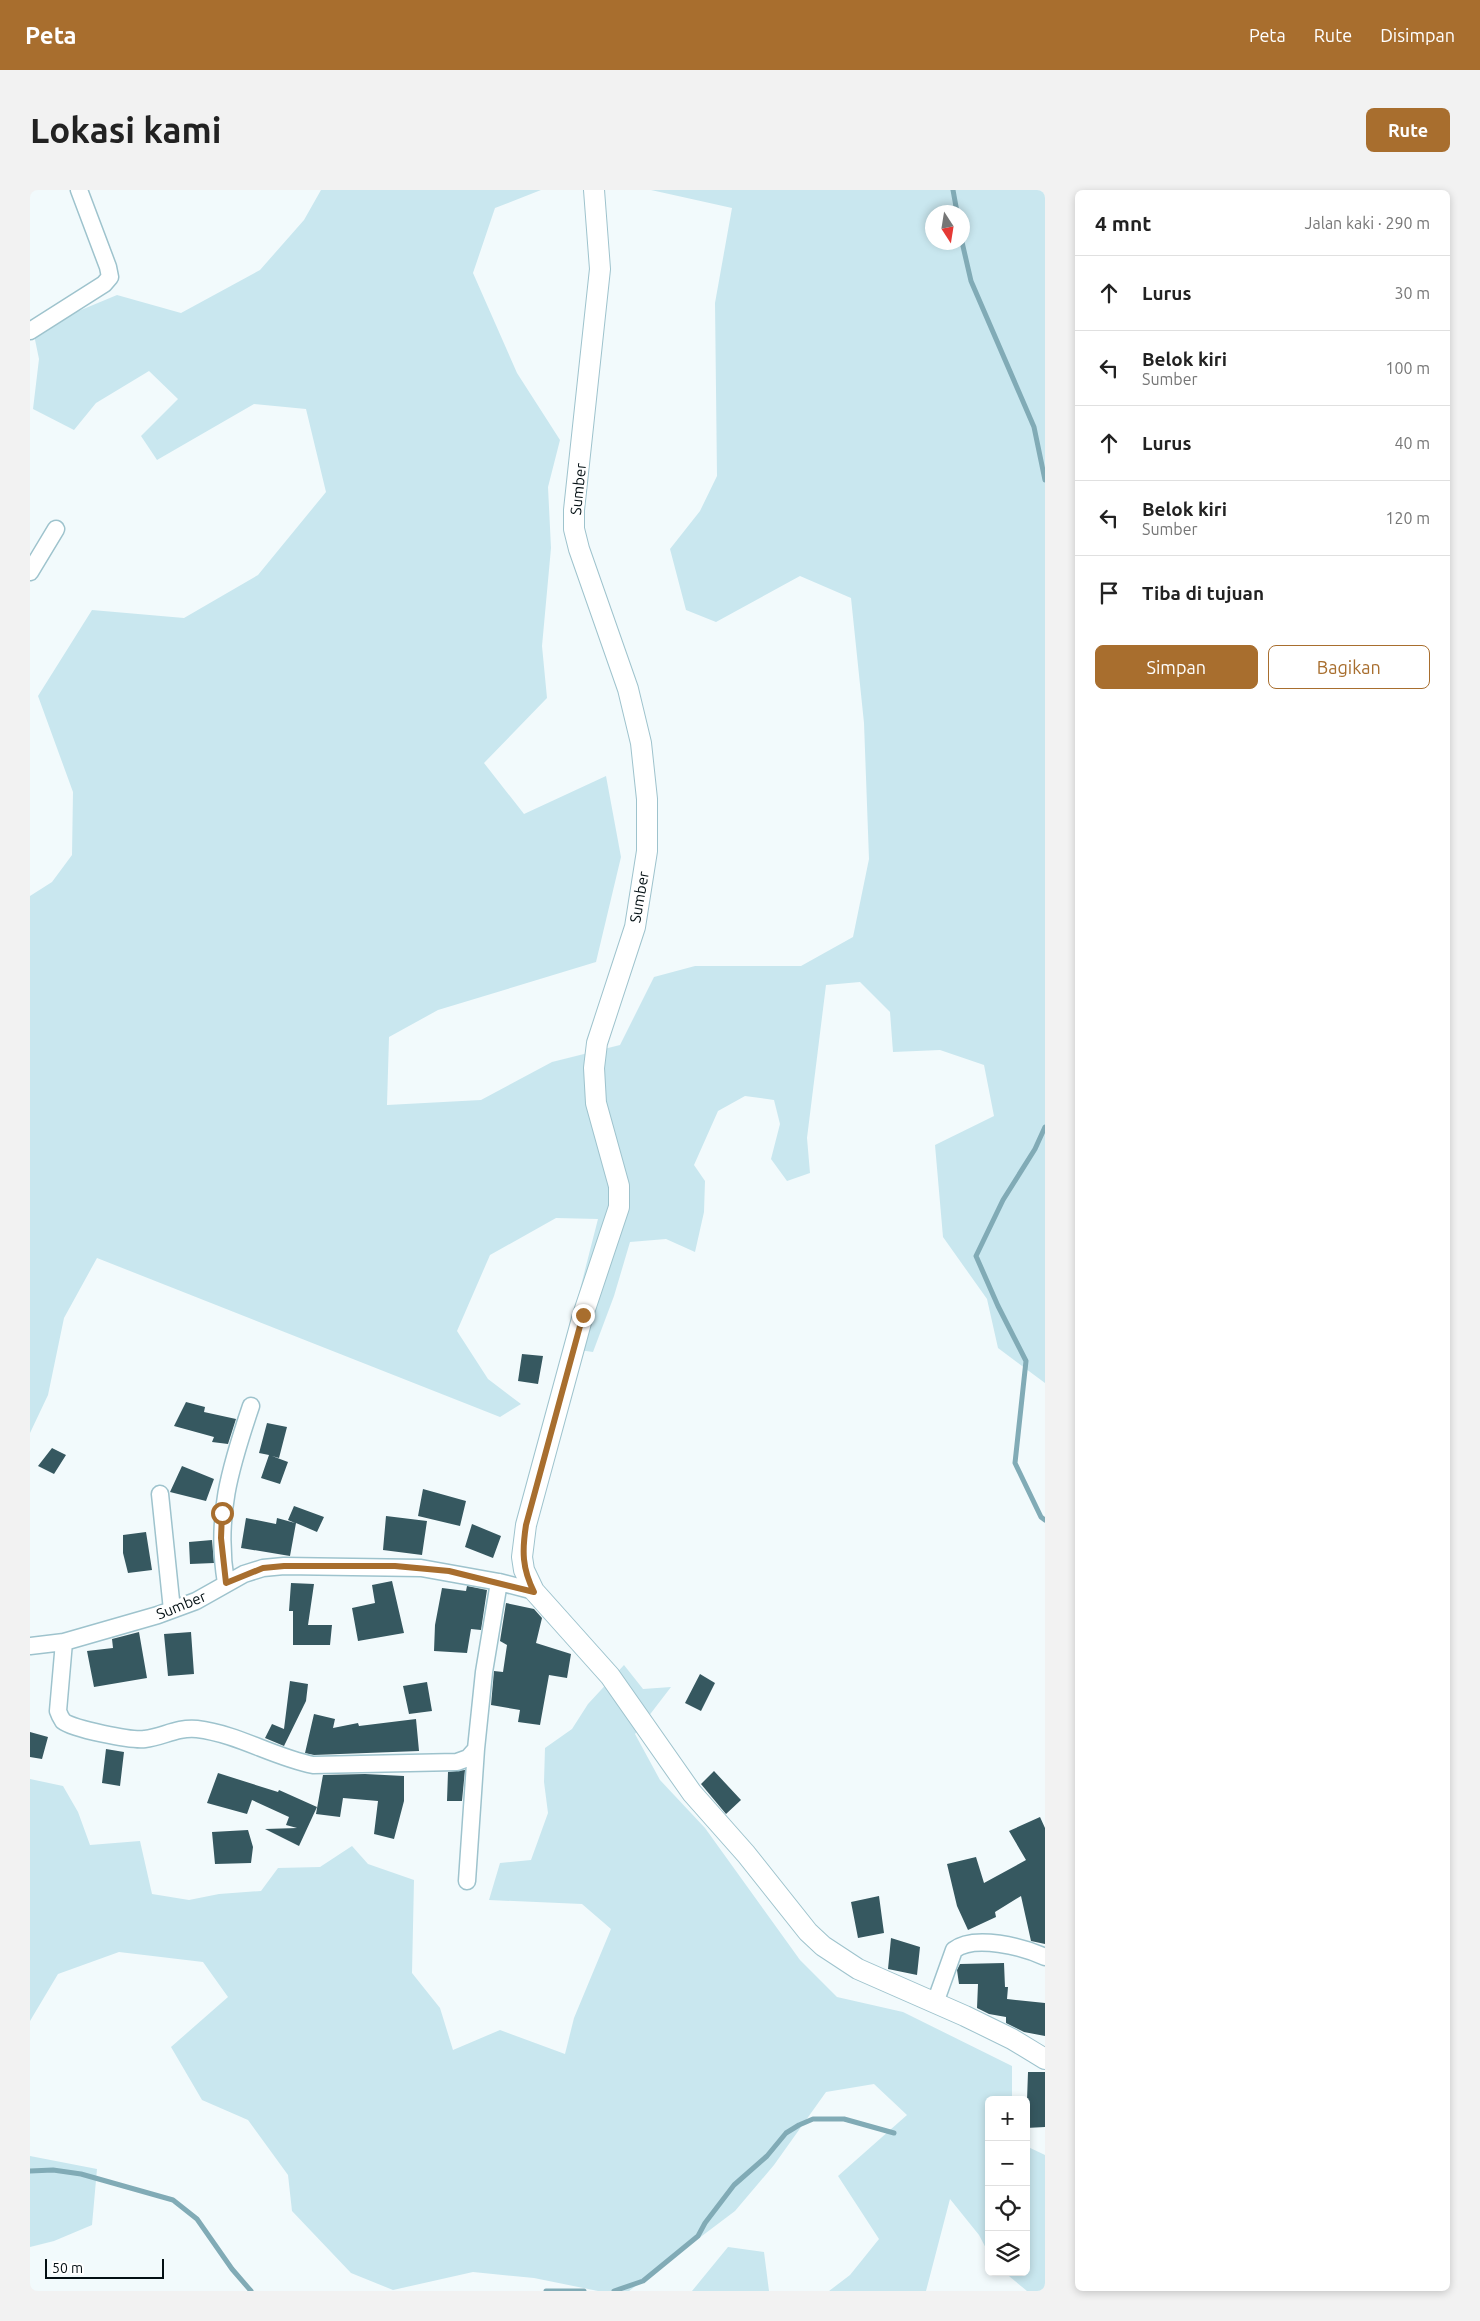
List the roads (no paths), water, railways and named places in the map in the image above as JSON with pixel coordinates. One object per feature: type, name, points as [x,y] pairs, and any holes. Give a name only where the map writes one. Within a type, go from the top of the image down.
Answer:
[{"type":"street","points":[[30,331],[104,284],[110,277],[79,190]]},
{"type":"street","name":"Sumber","points":[[594,190],[600,269],[574,510],[574,530],[578,549],[588,571],[628,689],[641,743],[647,799],[647,851],[635,927],[597,1043],[595,1055],[596,1103],[619,1186],[618,1207],[583,1315],[526,1525],[522,1557],[524,1570],[534,1592],[610,1676],[692,1793],[746,1854],[808,1932],[823,1946],[858,1970],[1012,2039],[1045,2059]]},
{"type":"street","points":[[30,572],[56,529]]},
{"type":"street","points":[[226,1583],[221,1538],[226,1484],[251,1406]]},
{"type":"street","points":[[160,1494],[172,1610]]},
{"type":"street","name":"Sumber","points":[[30,1646],[64,1642],[172,1610],[214,1592],[226,1583],[263,1568],[284,1566],[395,1566],[449,1571],[534,1592]]},
{"type":"street","points":[[467,1881],[476,1749],[484,1672],[499,1582]]},
{"type":"street","points":[[64,1642],[58,1711],[63,1720],[74,1726],[144,1740],[171,1731],[198,1729],[246,1741],[299,1762],[314,1765],[457,1762],[468,1758],[476,1749]]},
{"type":"street","points":[[935,2003],[954,1950],[959,1946],[971,1943],[1004,1945],[1029,1950],[1045,1957]]},
{"type":"waterway","points":[[953,190],[956,205]]},
{"type":"waterway","points":[[964,250],[971,281],[1034,427],[1045,480]]},
{"type":"waterway","points":[[1045,1127],[1035,1149],[1003,1200],[976,1256],[998,1306],[1026,1361],[1015,1463],[1041,1517],[1045,1520]]},
{"type":"waterway","points":[[614,2291],[643,2281],[698,2236],[705,2223],[734,2185],[767,2156],[786,2133],[799,2125],[813,2119],[844,2119],[894,2133]]},
{"type":"waterway","points":[[30,2171],[53,2170],[81,2174],[173,2200],[197,2219],[232,2269],[251,2291]]},
{"type":"waterway","points":[[546,2291],[584,2291]]}]
